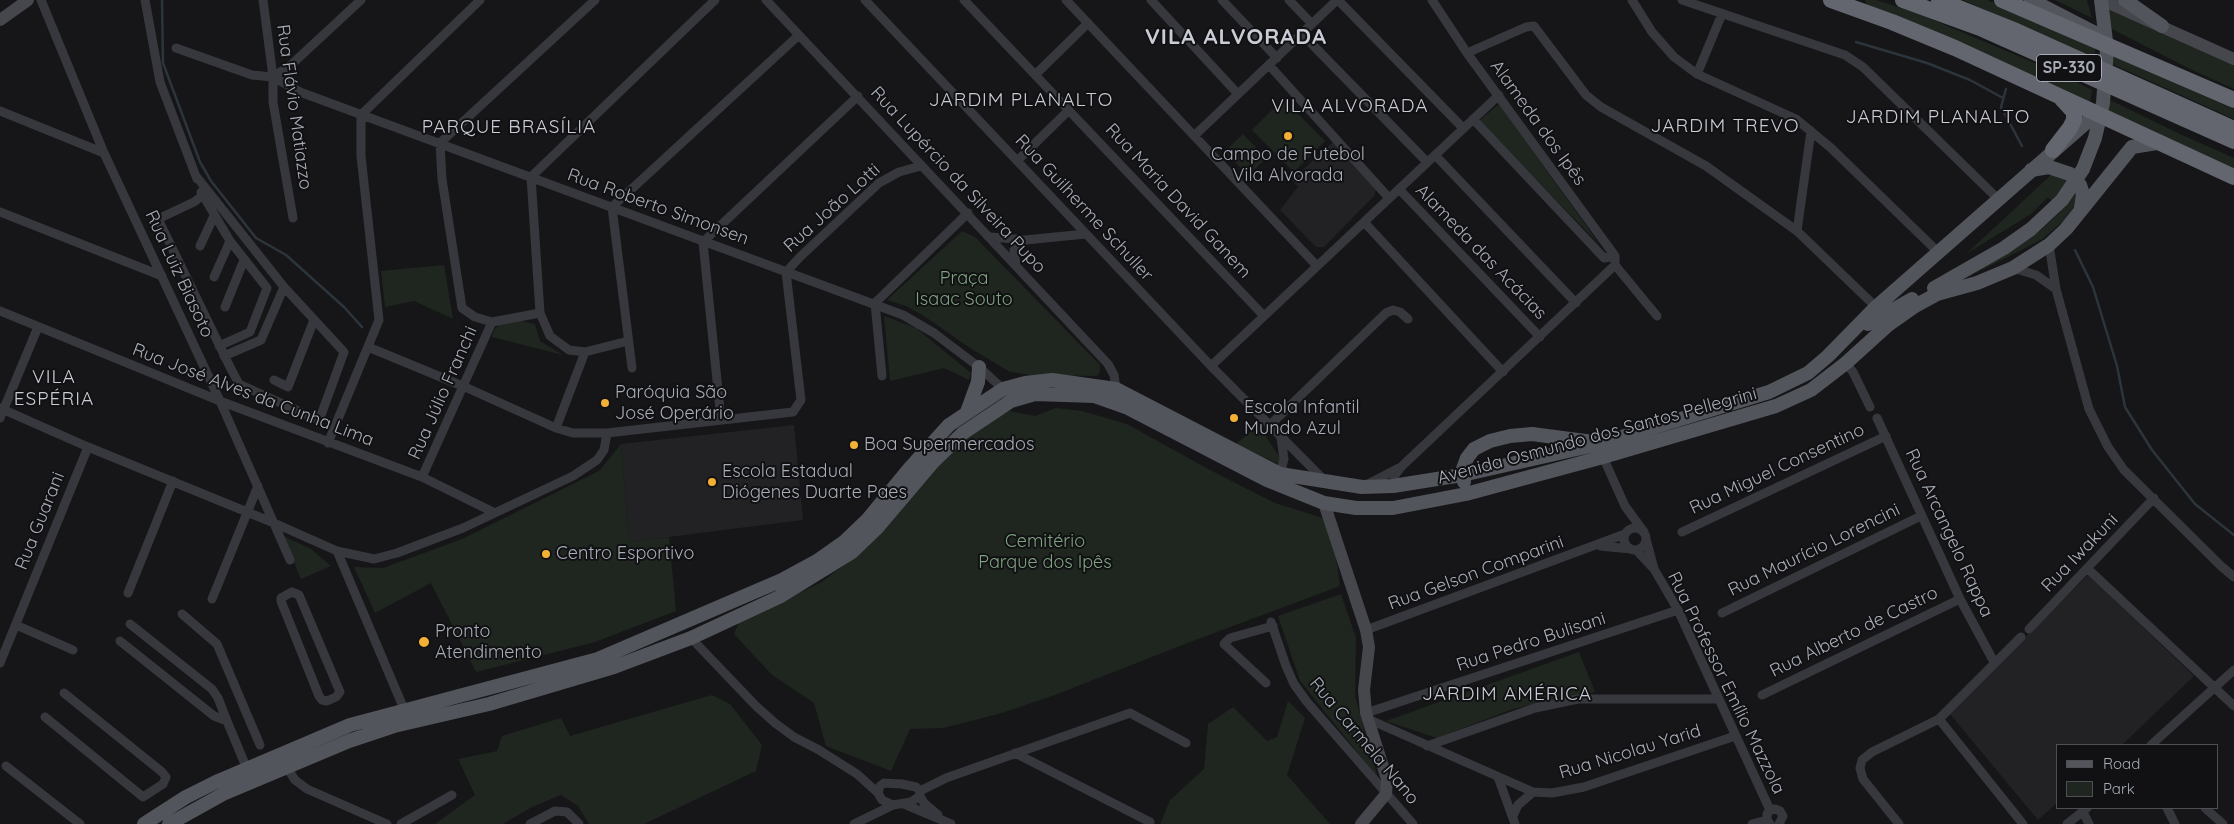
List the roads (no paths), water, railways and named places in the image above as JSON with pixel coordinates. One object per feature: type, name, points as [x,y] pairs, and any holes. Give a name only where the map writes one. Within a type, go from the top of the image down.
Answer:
[{"type":"highway","points":[[1831,0],[1928,37],[2234,177]]},
{"type":"highway","name":"SP-330","points":[[1903,0],[1980,28],[2234,141]]},
{"type":"highway","name":"SP-330","points":[[1939,0],[2016,31],[2234,128]]},
{"type":"highway","points":[[2002,0],[2234,100]]},
{"type":"highway","points":[[2053,150],[2074,120],[2074,112],[2058,96]]},
{"type":"main road","points":[[2031,0],[2162,69]]},
{"type":"main road","points":[[1945,283],[2031,229],[2062,200],[2082,169],[2095,138],[2103,102],[2107,48],[2101,0]]},
{"type":"main road","points":[[2125,0],[2162,26]]},
{"type":"main road","name":"Avenida Osmundo dos Santos Pellegrini","points":[[173,823],[225,793],[348,740],[394,726],[489,704],[614,667],[691,638],[779,597],[852,552],[877,528],[933,462],[963,433],[1011,401],[1035,394],[1091,396],[1128,408],[1267,480],[1324,503],[1356,508],[1393,508],[1466,494],[1601,451],[1769,392],[1808,373],[1876,307],[2096,114]]},
{"type":"main road","name":"Avenida Osmundo dos Santos Pellegrini","points":[[1915,306],[1937,294],[1977,283],[2013,268],[2049,245],[2066,229],[2132,147],[2157,143]]},
{"type":"main road","points":[[2030,170],[2049,167],[2070,174],[2080,185],[2083,194],[2081,208]]},
{"type":"main road","name":"Avenida Osmundo dos Santos Pellegrini","points":[[144,824],[186,797],[350,725],[598,660],[782,580],[817,561],[844,542],[868,519],[929,445],[949,425],[1003,389],[1029,382],[1052,380],[1116,389],[1280,474],[1358,486],[1393,486],[1601,451],[1776,406],[1810,390],[1846,362],[1888,325],[1945,283]]},
{"type":"main road","name":"Avenida Osmundo dos Santos Pellegrini","points":[[1840,344],[1881,315],[1945,283]]},
{"type":"main road","points":[[966,414],[978,382],[979,367]]},
{"type":"main road","points":[[1091,396],[1104,395],[1116,389]]},
{"type":"main road","points":[[1466,494],[1462,475],[1464,464],[1474,449],[1505,437],[1521,434],[1545,435],[1601,451]]},
{"type":"main road","points":[[1324,503],[1326,495],[1358,486]]},
{"type":"main road","points":[[1393,486],[1391,496],[1393,508]]},
{"type":"main road","points":[[691,638],[686,629],[695,618]]},
{"type":"main road","points":[[489,704],[508,692],[509,683]]},
{"type":"street","points":[[0,20],[28,0]]},
{"type":"street","name":"Rua Luiz Biasoto","points":[[40,0],[104,153],[220,401],[290,560]]},
{"type":"street","points":[[145,0],[160,82],[202,196],[230,241],[268,288]]},
{"type":"street","name":"Rua Flávio Matiazzo","points":[[263,0],[273,77],[273,102],[293,218]]},
{"type":"street","points":[[176,48],[252,75],[273,77],[292,64],[361,0]]},
{"type":"street","points":[[328,443],[379,320],[361,156],[362,114],[480,0]]},
{"type":"street","points":[[540,313],[492,322],[475,316],[462,308],[442,179],[440,143],[595,0]]},
{"type":"street","points":[[628,341],[585,352],[569,350],[557,342],[546,329],[540,313],[531,178],[714,0]]},
{"type":"street","name":"Rua Lupércio da Silveira Pupo","points":[[766,0],[1108,364],[1114,375],[1116,389]]},
{"type":"street","name":"Rua Guilherme Schuller","points":[[865,0],[1211,366],[1326,482]]},
{"type":"street","name":"Rua Maria David Ganem","points":[[964,0],[1264,316]]},
{"type":"street","points":[[1066,0],[1317,266]]},
{"type":"street","points":[[1151,0],[1238,94]]},
{"type":"street","points":[[1222,0],[1276,58]]},
{"type":"street","points":[[1290,0],[1312,24]]},
{"type":"street","points":[[1194,136],[1338,0],[1463,128]]},
{"type":"street","name":"Alameda dos Ipês","points":[[1432,0],[1467,53],[1499,95],[1615,261],[1657,316]]},
{"type":"street","points":[[1632,0],[1652,32],[1674,57],[1697,74],[1796,119],[1938,252]]},
{"type":"street","points":[[1682,0],[1845,55],[1863,67],[1998,198]]},
{"type":"street","points":[[2101,0],[2234,59]]},
{"type":"street","points":[[1697,74],[1722,14]]},
{"type":"street","points":[[1036,74],[1088,23]]},
{"type":"street","points":[[1467,53],[1526,27],[1534,26],[1586,95],[1600,107],[1706,166],[1797,231],[1876,307]]},
{"type":"street","points":[[1302,34],[1427,162]]},
{"type":"street","points":[[632,368],[612,207],[799,35]]},
{"type":"street","points":[[1269,65],[1389,198]]},
{"type":"street","name":"Rua Roberto Simonsen","points":[[273,77],[300,92],[703,242],[875,303],[903,315],[934,333],[979,367],[1003,389],[1011,401]]},
{"type":"street","points":[[1211,366],[1499,95]]},
{"type":"street","points":[[368,347],[465,386],[556,428],[573,433],[607,433],[721,420],[703,242],[858,96]]},
{"type":"street","points":[[1016,161],[1069,110]]},
{"type":"street","points":[[0,111],[104,153]]},
{"type":"street","points":[[1393,486],[1395,475],[1401,467],[1576,303],[1615,261],[1604,258],[1473,119]]},
{"type":"street","points":[[1797,231],[1811,131]]},
{"type":"street","points":[[1435,155],[1576,303]]},
{"type":"street","name":"Rua João Lotti","points":[[721,420],[782,415],[796,410],[801,400],[786,272],[879,183],[899,172],[921,166]]},
{"type":"street","points":[[196,176],[284,287],[344,352],[320,418],[316,419],[239,384],[224,356],[158,219],[194,202],[202,196]]},
{"type":"street","name":"Alameda das Acácias","points":[[1399,189],[1540,337]]},
{"type":"street","points":[[0,212],[162,276]]},
{"type":"street","points":[[882,376],[875,303],[968,213]]},
{"type":"street","points":[[200,246],[214,216]]},
{"type":"street","points":[[0,222],[11,217]]},
{"type":"street","points":[[1364,222],[1503,372]]},
{"type":"street","points":[[990,238],[1025,240],[1086,234]]},
{"type":"street","points":[[1016,265],[1013,256],[1014,250],[1025,240]]},
{"type":"street","points":[[214,277],[230,241]]},
{"type":"street","points":[[2049,245],[2056,289],[2089,409],[2108,447],[2124,470],[2234,577]]},
{"type":"street","points":[[225,307],[244,260]]},
{"type":"street","points":[[2013,268],[2036,276],[2056,289]]},
{"type":"street","points":[[268,288],[284,287]]},
{"type":"street","points":[[224,356],[261,340],[284,287]]},
{"type":"street","points":[[219,346],[250,332],[268,288]]},
{"type":"street","points":[[1269,426],[1386,313],[1393,310],[1400,312],[1408,319]]},
{"type":"street","name":"Rua José Alves da Cunha Lima","points":[[0,311],[220,401],[422,478],[493,512]]},
{"type":"street","points":[[274,380],[288,386],[314,320]]},
{"type":"street","name":"Rua Júlio Franchi","points":[[422,478],[465,386],[492,322]]},
{"type":"street","points":[[38,327],[1,412],[173,481],[337,551],[368,558],[383,558],[463,528],[493,512],[547,489],[588,467],[604,450],[607,433]]},
{"type":"street","points":[[556,428],[585,352]]},
{"type":"street","points":[[1846,362],[1870,407]]},
{"type":"street","name":"Rua Arcangelo Rappa","points":[[1877,418],[1960,599],[1994,662]]},
{"type":"street","name":"Rua Miguel Consentino","points":[[1682,532],[1886,436]]},
{"type":"street","points":[[1280,474],[1284,459],[1281,438]]},
{"type":"street","name":"Rua Guarani","points":[[0,662],[88,447]]},
{"type":"street","name":"Rua Professor Emílio Mazzola","points":[[1601,451],[1625,506],[1645,536],[1654,569],[1678,610],[1770,810],[1778,809],[1782,813],[1783,819],[1779,824]]},
{"type":"street","points":[[1358,486],[1401,467]]},
{"type":"street","points":[[128,593],[173,481]]},
{"type":"street","points":[[212,599],[258,486]]},
{"type":"street","name":"Rua Iwakuni","points":[[2029,629],[2154,498]]},
{"type":"street","points":[[1324,503],[1366,630],[1369,647],[1364,690],[1367,716],[1387,779],[1386,794],[1361,824]]},
{"type":"street","name":"Rua Professor Emílio Mazzola","points":[[1625,506],[1627,532]]},
{"type":"street","name":"Rua Maurício Lorencini","points":[[1722,614],[1921,516]]},
{"type":"street","points":[[1638,528],[1645,536],[1644,545],[1633,549],[1626,544],[1627,532],[1638,528]]},
{"type":"street","name":"Rua Gelson Comparini","points":[[1366,630],[1598,546],[1627,532]]},
{"type":"street","name":"Rua Gelson Comparini","points":[[1598,546],[1633,549]]},
{"type":"street","name":"Rua Professor Emílio Mazzola","points":[[1633,549],[1654,569]]},
{"type":"street","points":[[337,551],[404,710]]},
{"type":"street","points":[[2088,568],[2234,706]]},
{"type":"street","points":[[292,592],[300,595],[340,692],[336,697],[327,700],[322,700],[319,696],[281,602],[284,596],[292,592]]},
{"type":"street","name":"Rua Alberto de Castro","points":[[1762,694],[1960,599]]},
{"type":"street","name":"Rua Pedro Bulisani","points":[[1367,716],[1678,610]]},
{"type":"street","points":[[182,614],[217,644],[260,745]]},
{"type":"street","points":[[130,624],[212,689],[218,698],[247,769]]},
{"type":"street","name":"Rua Carmela Nano","points":[[1266,683],[1224,644],[1230,638],[1272,624],[1294,684],[1307,702],[1413,824]]},
{"type":"street","points":[[16,625],[74,650]]},
{"type":"street","points":[[1899,824],[1863,780],[1860,768],[1862,760],[1872,752],[1939,719],[2021,637]]},
{"type":"street","points":[[691,638],[756,706],[775,723],[794,737],[857,774],[882,800],[893,805]]},
{"type":"street","points":[[120,641],[214,716],[228,721]]},
{"type":"street","points":[[2155,744],[2234,670]]},
{"type":"street","points":[[45,717],[143,797],[163,784],[166,777],[165,774],[64,693]]},
{"type":"street","points":[[1427,746],[1535,708],[1578,698],[1718,699]]},
{"type":"street","points":[[854,824],[893,805],[916,800],[920,793],[941,780],[1130,713],[1186,744]]},
{"type":"street","name":"Rua Nicolau Yarid","points":[[1367,716],[1427,746],[1533,792],[1552,793],[1584,787],[1735,736]]},
{"type":"street","points":[[1939,719],[2023,824]]},
{"type":"street","points":[[1015,753],[1150,822]]},
{"type":"street","points":[[6,766],[80,824]]},
{"type":"street","points":[[286,766],[295,780],[307,789],[387,824]]},
{"type":"street","points":[[857,774],[884,783],[910,785],[920,793],[924,803],[942,819]]},
{"type":"street","points":[[1498,777],[1514,820]]},
{"type":"street","points":[[867,817],[879,795],[880,786],[884,783]]},
{"type":"street","points":[[1514,820],[1518,805],[1533,792]]},
{"type":"street","points":[[401,824],[452,795]]},
{"type":"street","points":[[904,804],[951,824]]},
{"type":"street","points":[[2168,809],[2175,824]]},
{"type":"street","points":[[2207,809],[2223,824]]},
{"type":"street","points":[[530,824],[555,810],[567,812],[578,822]]},
{"type":"street","points":[[1752,824],[1768,822],[1767,814],[1770,810]]},
{"type":"street","points":[[2067,824],[2085,810],[2089,824]]},
{"type":"waterway","points":[[162,0],[163,63],[200,162],[211,181],[256,238],[286,255],[344,307],[362,327]]},
{"type":"waterway","points":[[1856,42],[1927,63],[1970,80],[2003,98]]},
{"type":"waterway","points":[[2006,89],[2001,107],[2022,146]]},
{"type":"waterway","points":[[2075,250],[2093,287],[2117,366],[2125,407],[2152,450],[2195,504],[2234,535]]},
{"type":"place","name":"Campo de Futebol Vila Alvorada","points":[[1288,136]]},
{"type":"place","name":"Paróquia São José Operário","points":[[605,403]]},
{"type":"place","name":"Escola Infantil Mundo Azul","points":[[1234,418]]},
{"type":"place","name":"Boa Supermercados","points":[[854,445]]},
{"type":"place","name":"Escola Estadual Diógenes Duarte Paes","points":[[712,482]]},
{"type":"place","name":"Centro Esportivo","points":[[546,554]]},
{"type":"place","name":"Pronto Atendimento","points":[[424,642]]},
{"type":"district","name":"VILA ALVORADA","points":[[1236,37]]},
{"type":"district","name":"JARDIM PLANALTO","points":[[1021,100]]},
{"type":"district","name":"VILA ALVORADA","points":[[1350,106]]},
{"type":"district","name":"JARDIM PLANALTO","points":[[1938,117]]},
{"type":"district","name":"JARDIM TREVO","points":[[1725,126]]},
{"type":"district","name":"PARQUE BRASÍLIA","points":[[509,127]]},
{"type":"district","name":"VILA ESPÉRIA","points":[[54,388]]},
{"type":"district","name":"JARDIM AMÉRICA","points":[[1507,694]]},
{"type":"park label","name":"Praça Isaac Souto","points":[[964,289]]},
{"type":"park label","name":"Cemitério Parque dos Ipês","points":[[1045,552]]}]
